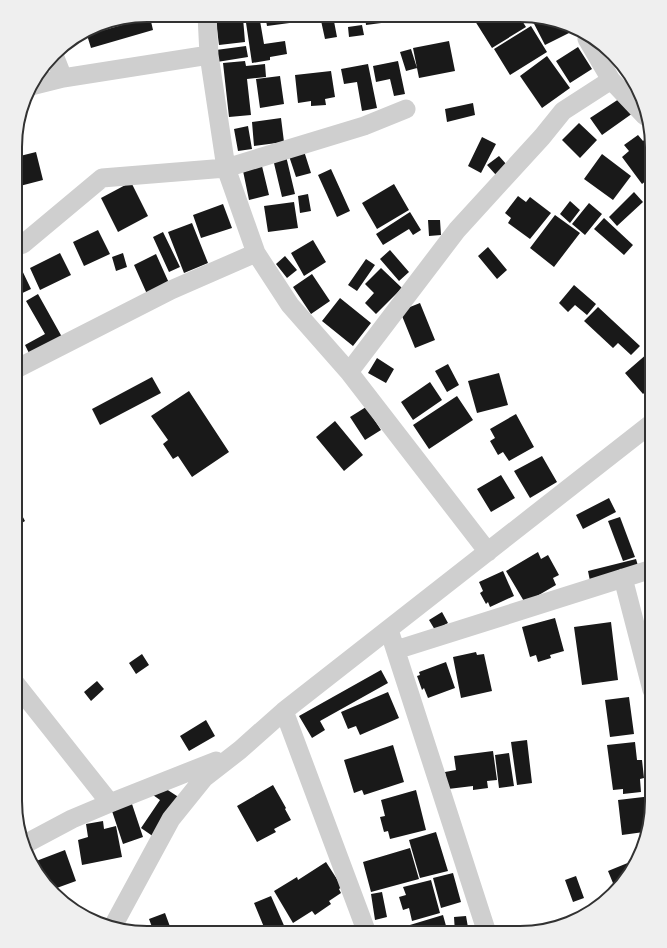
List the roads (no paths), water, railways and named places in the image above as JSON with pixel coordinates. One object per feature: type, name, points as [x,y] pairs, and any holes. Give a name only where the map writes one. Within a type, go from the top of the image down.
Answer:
[{"type":"street","points":[[207,22],[209,54],[226,168],[256,253],[290,305],[349,372],[488,552]]},
{"type":"street","points":[[589,42],[611,80],[639,110]]},
{"type":"street","points":[[39,84],[64,78],[209,54]]},
{"type":"street","points":[[56,60],[64,78]]},
{"type":"street","points":[[349,372],[457,230],[542,137],[563,111],[611,80]]},
{"type":"street","points":[[22,244],[102,178],[226,168],[364,126],[406,109]]},
{"type":"street","points":[[22,366],[170,290],[256,253]]},
{"type":"street","points":[[115,922],[171,820],[204,778],[240,750],[284,711],[645,429]]},
{"type":"street","points":[[396,650],[645,571]]},
{"type":"street","points":[[623,578],[645,663]]},
{"type":"street","points":[[389,630],[485,926]]},
{"type":"street","points":[[22,692],[110,803]]},
{"type":"street","points":[[284,711],[364,926]]},
{"type":"street","points":[[29,842],[110,803],[202,767],[240,750]]}]
